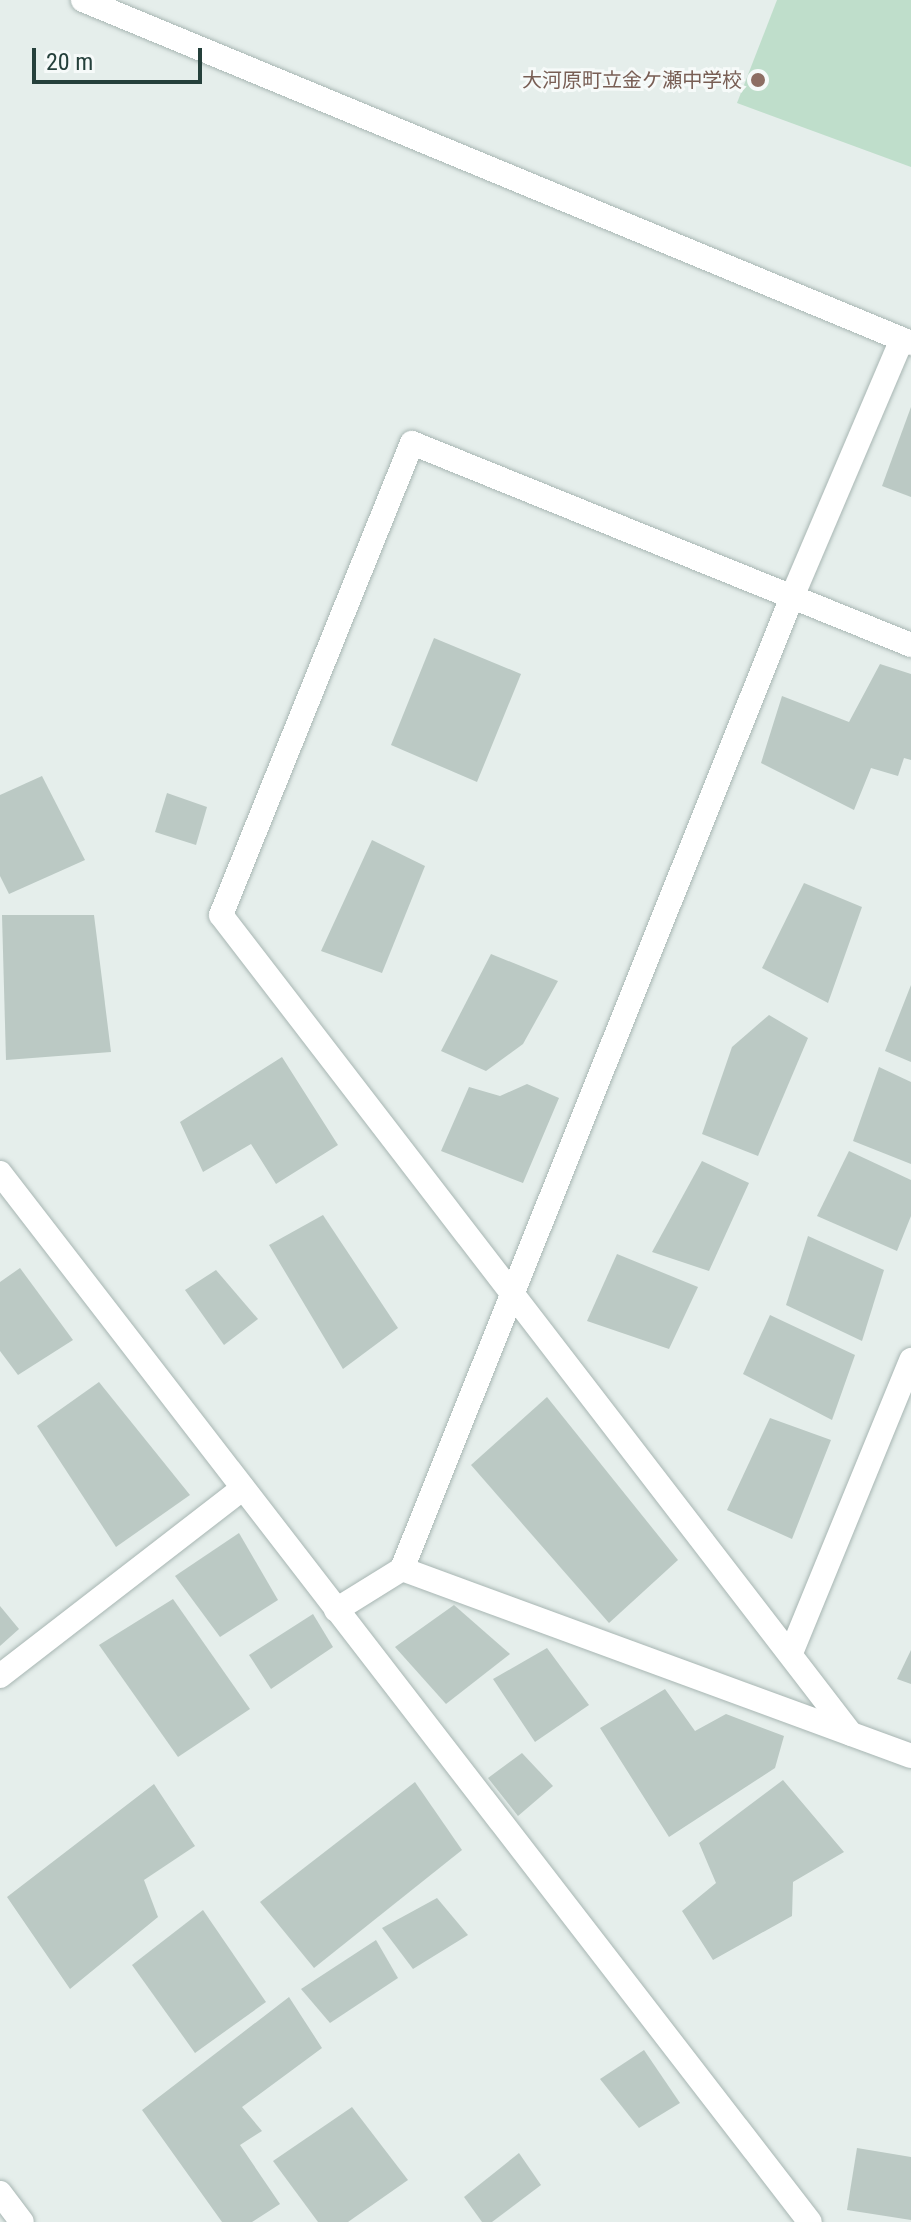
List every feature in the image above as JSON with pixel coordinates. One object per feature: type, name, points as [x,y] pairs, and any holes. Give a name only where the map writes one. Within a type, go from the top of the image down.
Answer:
[{"type":"street","points":[[83,0],[906,341],[792,597],[402,1569],[336,1610]]},
{"type":"street","points":[[851,1734],[221,915],[412,443],[911,645]]},
{"type":"street","points":[[0,1173],[810,2222]]},
{"type":"street","points":[[791,1653],[911,1360]]},
{"type":"street","points":[[0,1676],[243,1488]]},
{"type":"street","points":[[402,1569],[911,1756]]},
{"type":"street","points":[[0,2193],[22,2222]]},
{"type":"green space","points":[[777,0],[911,0],[911,167],[737,103]]},
{"type":"building","points":[[911,407],[911,497],[882,486]]},
{"type":"building","points":[[434,638],[521,674],[477,782],[391,745]]},
{"type":"building","points":[[880,664],[911,674],[911,760],[904,758],[898,776],[871,768],[854,810],[761,763],[782,696],[849,722]]},
{"type":"building","points":[[42,776],[85,860],[9,894],[0,876],[0,795]]},
{"type":"building","points":[[167,793],[207,807],[196,845],[155,832]]},
{"type":"building","points":[[372,840],[425,866],[382,973],[321,951]]},
{"type":"building","points":[[804,883],[862,907],[828,1003],[762,968]]},
{"type":"building","points":[[2,915],[94,915],[111,1052],[6,1060]]},
{"type":"building","points":[[491,954],[558,981],[523,1044],[486,1071],[441,1051]]},
{"type":"building","points":[[911,985],[911,1062],[885,1051]]},
{"type":"building","points":[[769,1015],[808,1038],[758,1156],[702,1134],[732,1047]]},
{"type":"building","points":[[282,1057],[338,1145],[276,1184],[251,1144],[203,1172],[180,1122]]},
{"type":"building","points":[[879,1067],[911,1082],[911,1164],[853,1141]]},
{"type":"building","points":[[527,1084],[559,1098],[523,1183],[441,1151],[469,1087],[500,1096]]},
{"type":"building","points":[[849,1151],[911,1180],[911,1216],[897,1251],[817,1216]]},
{"type":"building","points":[[702,1161],[749,1183],[709,1271],[652,1252]]},
{"type":"building","points":[[323,1215],[398,1328],[343,1369],[269,1245]]},
{"type":"building","points":[[808,1236],[884,1270],[862,1341],[786,1305]]},
{"type":"building","points":[[617,1254],[698,1287],[669,1349],[587,1321]]},
{"type":"building","points":[[20,1268],[73,1340],[18,1375],[0,1351],[0,1282]]},
{"type":"building","points":[[216,1270],[258,1319],[224,1345],[185,1290]]},
{"type":"building","points":[[770,1315],[855,1355],[832,1420],[743,1374]]},
{"type":"building","points":[[99,1382],[190,1495],[116,1547],[37,1426]]},
{"type":"building","points":[[547,1397],[678,1560],[609,1623],[471,1465]]},
{"type":"building","points":[[770,1418],[831,1440],[792,1539],[727,1510]]},
{"type":"building","points":[[239,1533],[278,1600],[220,1637],[175,1576]]},
{"type":"building","points":[[173,1599],[250,1709],[178,1757],[99,1645]]},
{"type":"building","points":[[454,1605],[510,1654],[446,1704],[395,1647]]},
{"type":"building","points":[[0,1606],[19,1629],[0,1646]]},
{"type":"building","points":[[313,1614],[333,1647],[271,1689],[249,1655]]},
{"type":"building","points":[[547,1648],[589,1705],[535,1742],[493,1679]]},
{"type":"building","points":[[911,1650],[911,1684],[897,1679]]},
{"type":"building","points":[[665,1689],[695,1731],[726,1714],[784,1736],[775,1768],[669,1837],[600,1728]]},
{"type":"building","points":[[522,1753],[553,1786],[518,1816],[488,1778]]},
{"type":"building","points":[[783,1780],[844,1852],[793,1882],[792,1916],[713,1960],[682,1911],[716,1883],[699,1843]]},
{"type":"building","points":[[415,1782],[462,1850],[314,1968],[260,1902]]},
{"type":"building","points":[[154,1784],[195,1846],[144,1880],[158,1917],[70,1989],[7,1897]]},
{"type":"building","points":[[437,1898],[468,1935],[413,1969],[382,1928]]},
{"type":"building","points":[[203,1910],[266,2002],[195,2053],[132,1965]]},
{"type":"building","points":[[376,1940],[398,1978],[330,2023],[301,1989]]},
{"type":"building","points":[[289,1997],[322,2048],[242,2107],[262,2131],[240,2145],[280,2204],[252,2222],[222,2222],[142,2110]]},
{"type":"building","points":[[644,2050],[680,2103],[639,2128],[600,2079]]},
{"type":"building","points":[[352,2107],[408,2180],[348,2222],[318,2222],[273,2161]]},
{"type":"building","points":[[857,2148],[911,2157],[911,2220],[847,2210]]},
{"type":"building","points":[[519,2153],[541,2185],[492,2222],[482,2222],[464,2197]]},
{"type":"place","name":"大河原町立金ケ瀬中学校","points":[[758,80]]}]
